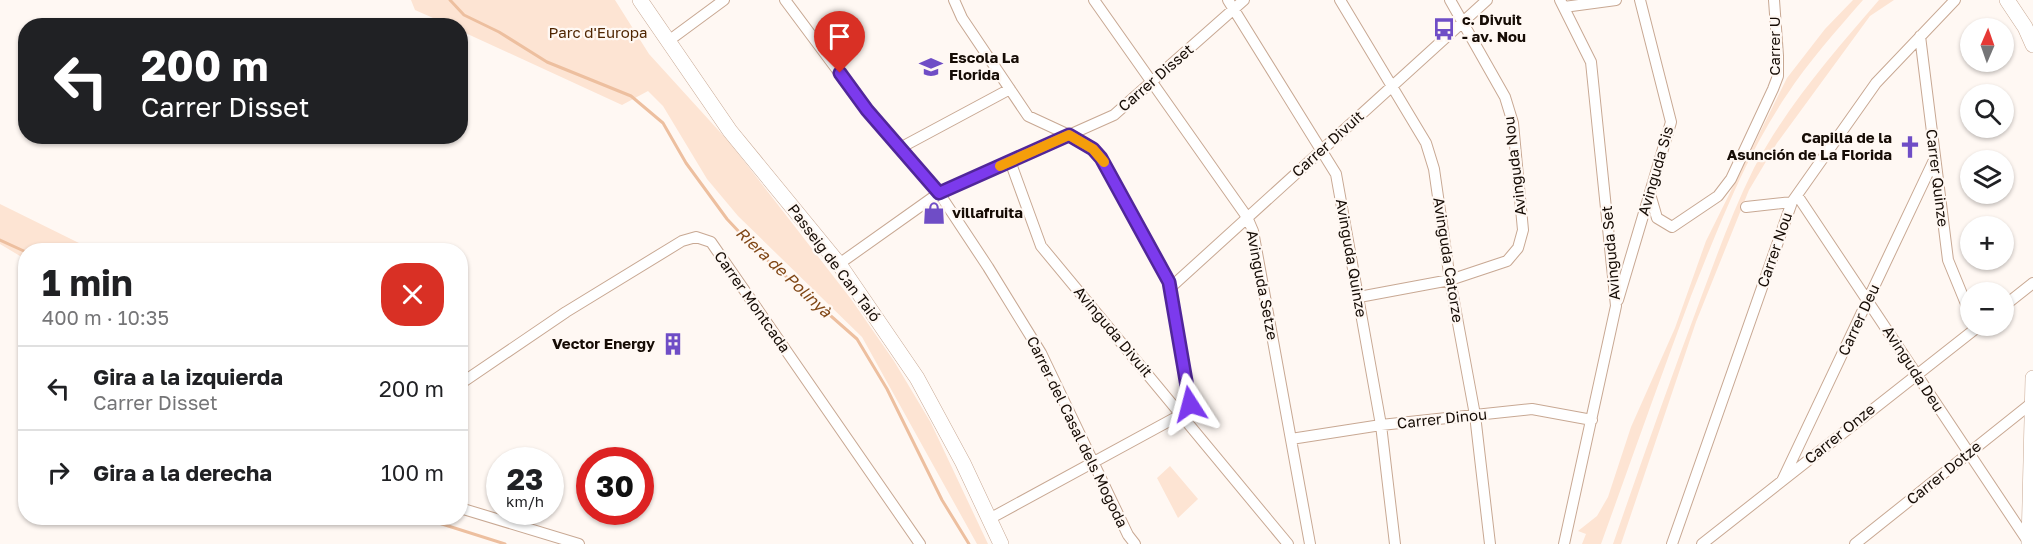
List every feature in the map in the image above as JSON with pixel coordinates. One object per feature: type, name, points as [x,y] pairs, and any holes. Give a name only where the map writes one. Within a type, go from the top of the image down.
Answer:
[{"type":"main road","name":"Passeig de Can Taió","points":[[640,0],[730,131],[839,264],[917,378],[991,519],[1001,544]]},
{"type":"main road","points":[[2007,0],[2025,27],[2033,45]]},
{"type":"main road","points":[[2029,543],[2033,378]]},
{"type":"street","points":[[667,42],[724,0]]},
{"type":"street","name":"Carrer del Casal dels Mogoda","points":[[785,0],[867,110],[939,193],[1041,353],[1128,535],[1136,544]]},
{"type":"street","points":[[954,0],[962,18],[1028,116],[1069,135],[1093,149],[1101,158],[1170,288],[1190,404],[1182,414],[991,519]]},
{"type":"street","name":"Avinguda Setze","points":[[1094,0],[1247,217],[1253,231],[1310,544]]},
{"type":"street","name":"Avinguda Catorze","points":[[1340,0],[1394,86],[1426,143],[1434,169],[1450,280],[1475,415],[1490,544]]},
{"type":"street","name":"Avinguda Nou","points":[[1359,297],[1450,280],[1507,261],[1518,248],[1523,230],[1513,123],[1505,97],[1464,21],[1450,0]]},
{"type":"street","name":"Carrer Divuit","points":[[1170,288],[1487,0]]},
{"type":"street","points":[[1562,4],[1616,0]]},
{"type":"street","name":"Avinguda Sis","points":[[1616,306],[1671,122],[1640,0]]},
{"type":"street","name":"Carrer U","points":[[1650,194],[1657,218],[1672,227],[1718,196],[1731,179],[1778,76],[1774,0]]},
{"type":"street","name":"Carrer Nou","points":[[1672,544],[1795,198],[1876,83],[1955,0]]},
{"type":"street","name":"Carrer Disset","points":[[839,264],[939,193],[1114,115],[1236,3]]},
{"type":"street","name":"Avinguda Quinze","points":[[1236,3],[1336,174],[1381,425],[1395,544]]},
{"type":"street","name":"Avinguda Set","points":[[1562,4],[1591,62],[1616,306],[1563,544]]},
{"type":"street","name":"Carrer Quinze","points":[[1920,36],[1948,260],[1960,289]]},
{"type":"street","points":[[900,148],[1010,89]]},
{"type":"street","name":"Carrer Deu","points":[[1782,481],[1935,158]]},
{"type":"street","name":"Avinguda Divuit","points":[[1010,161],[1041,246],[1288,544]]},
{"type":"street","points":[[1746,207],[1795,198]]},
{"type":"street","name":"Avinguda Deu","points":[[1795,198],[1868,301],[2029,543]]},
{"type":"street","name":"Carrer Montcada","points":[[468,379],[566,312],[682,241],[696,237],[711,242],[920,544]]},
{"type":"street","points":[[2014,298],[2033,283]]},
{"type":"street","name":"Carrer Onze","points":[[1702,544],[1964,336]]},
{"type":"street","name":"Carrer Dotze","points":[[1855,544],[2033,402]]},
{"type":"street","name":"Carrer Dinou","points":[[1291,439],[1381,425],[1532,409],[1592,420]]},
{"type":"street","points":[[468,510],[579,544]]},
{"type":"green space","name":"Parc d'Europa","points":[[411,0],[615,0],[649,54],[730,143],[851,299],[894,361],[931,423],[988,544],[977,544],[862,337],[738,216],[707,179],[663,106],[648,91],[622,105],[468,34],[468,18],[433,18],[415,10]]},
{"type":"green space","points":[[1853,0],[1863,0],[1795,83],[1771,119],[1745,168],[1691,296],[1601,544],[1582,544],[1586,534],[1578,531],[1597,516],[1608,497],[1631,427],[1675,328],[1706,241],[1787,78],[1825,29]]},
{"type":"green space","points":[[1879,0],[1894,0],[1870,16],[1777,143],[1749,190],[1696,322],[1621,544],[1613,544],[1731,218],[1754,168],[1796,102]]},
{"type":"green space","points":[[0,204],[79,243],[18,243],[18,255],[0,244]]},
{"type":"green space","points":[[1170,466],[1198,499],[1178,518],[1157,478]]},
{"type":"waterway","name":"Riera de Polinyà","points":[[450,0],[464,15],[499,32],[547,62],[631,96],[663,123],[686,163],[727,219],[756,250],[857,339],[887,389],[942,500],[969,544]]},
{"type":"waterway","points":[[0,240],[18,248]]},
{"type":"waterway","points":[[445,525],[505,544]]},
{"type":"slow traffic","points":[[1000,166],[1069,135],[1093,149],[1104,162]]},
{"type":"place","name":"c. Divuit - av. Nou","points":[[1444,29]]},
{"type":"place","name":"Escola La Florida","points":[[931,67]]},
{"type":"place","name":"Capilla de la Asunción de La Florida","points":[[1910,147]]},
{"type":"place","name":"villafruita","points":[[934,213]]},
{"type":"place","name":"Vector Energy","points":[[673,344]]},
{"type":"route","points":[[840,73],[867,110],[939,193],[1069,135],[1093,149],[1101,158],[1169,282],[1190,404]]}]
